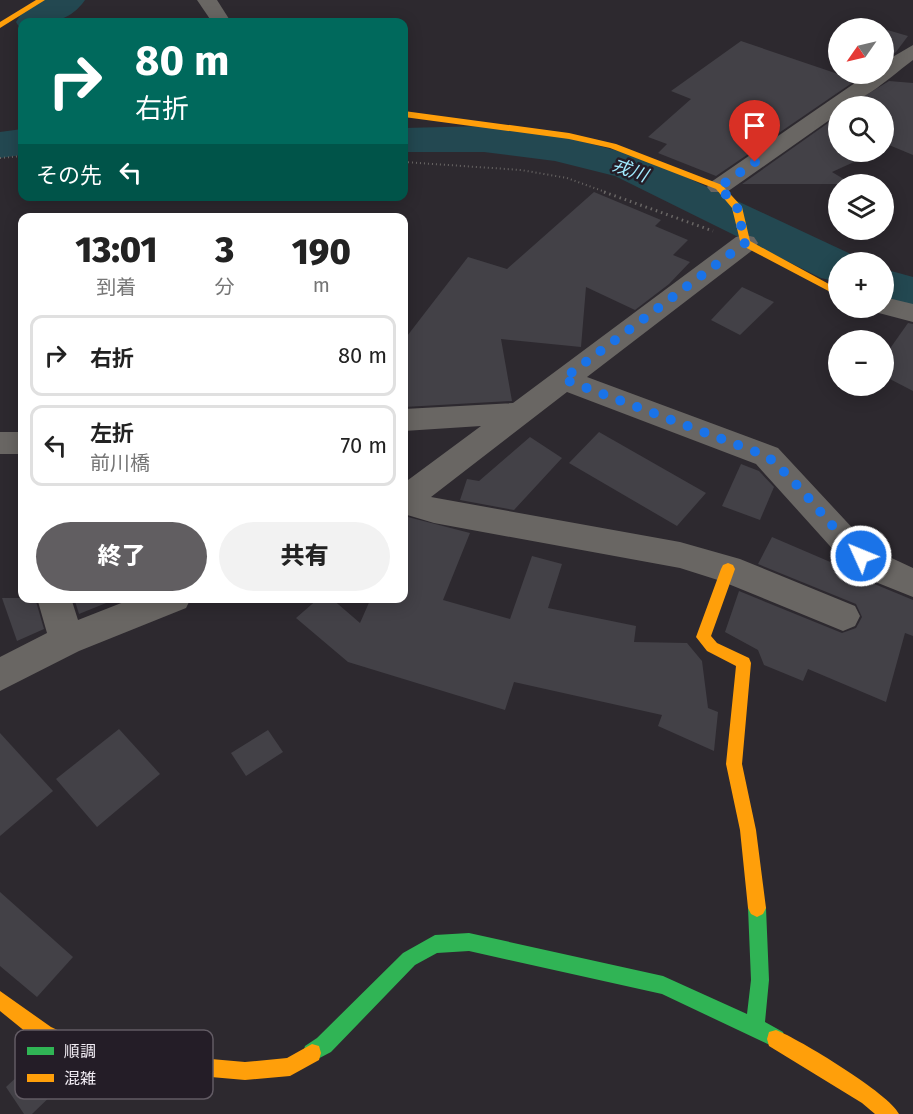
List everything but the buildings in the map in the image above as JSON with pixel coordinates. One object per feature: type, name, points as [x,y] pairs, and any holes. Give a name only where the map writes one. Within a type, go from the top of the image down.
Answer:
[{"type":"main road","points":[[0,26],[41,0]]},
{"type":"main road","points":[[408,115],[569,136],[613,146],[719,187],[737,207],[745,243],[828,288]]},
{"type":"main road","points":[[728,569],[703,637],[712,647],[744,663],[734,764],[748,830],[757,908],[760,980],[756,1027]]},
{"type":"main road","points":[[213,1068],[245,1071],[290,1067],[324,1045],[409,959],[435,944],[469,942],[663,985],[756,1027],[870,1096],[889,1114]]},
{"type":"main road","points":[[0,1000],[39,1030]]},
{"type":"street","points":[[207,0],[218,18]]},
{"type":"street","points":[[894,64],[913,51]]},
{"type":"street","points":[[719,187],[866,84]]},
{"type":"street","points":[[408,498],[745,243]]},
{"type":"street","points":[[894,308],[913,313]]},
{"type":"street","points":[[563,379],[767,456],[790,476],[829,525],[861,556],[913,583]]},
{"type":"street","points":[[408,420],[518,413]]},
{"type":"street","points":[[0,443],[18,443]]},
{"type":"street","points":[[408,502],[434,510],[680,555],[728,569],[843,616]]},
{"type":"street","points":[[56,603],[67,640]]},
{"type":"street","points":[[0,675],[67,640],[161,603]]},
{"type":"path","points":[[0,158],[18,156]]},
{"type":"path","points":[[408,162],[520,170],[567,178],[745,243]]},
{"type":"waterway","points":[[40,18],[67,0]]},
{"type":"waterway","name":"戎川","points":[[408,140],[484,139],[557,148],[630,167],[828,262]]},
{"type":"waterway","name":"戎川","points":[[0,145],[18,143]]},
{"type":"waterway","name":"戎川","points":[[894,288],[913,293]]},
{"type":"traffic: fast","points":[[755,1027],[760,980],[757,908]]},
{"type":"traffic: fast","points":[[312,1053],[324,1045],[409,959],[435,944],[469,942],[663,985],[776,1039]]},
{"type":"traffic: slow","points":[[0,26],[41,0]]},
{"type":"traffic: slow","points":[[408,115],[569,136],[613,146],[719,187],[737,207],[745,243],[828,288]]},
{"type":"traffic: slow","points":[[728,569],[703,637],[712,647],[744,663],[734,764],[748,830],[757,908]]},
{"type":"traffic: slow","points":[[0,1000],[39,1030]]},
{"type":"traffic: slow","points":[[776,1039],[869,1096],[889,1114]]},
{"type":"traffic: slow","points":[[213,1068],[245,1071],[290,1067],[312,1053]]},
{"type":"route","points":[[755,162],[719,187],[737,207],[745,243],[563,379],[767,456],[790,476],[829,525],[861,556]]}]
